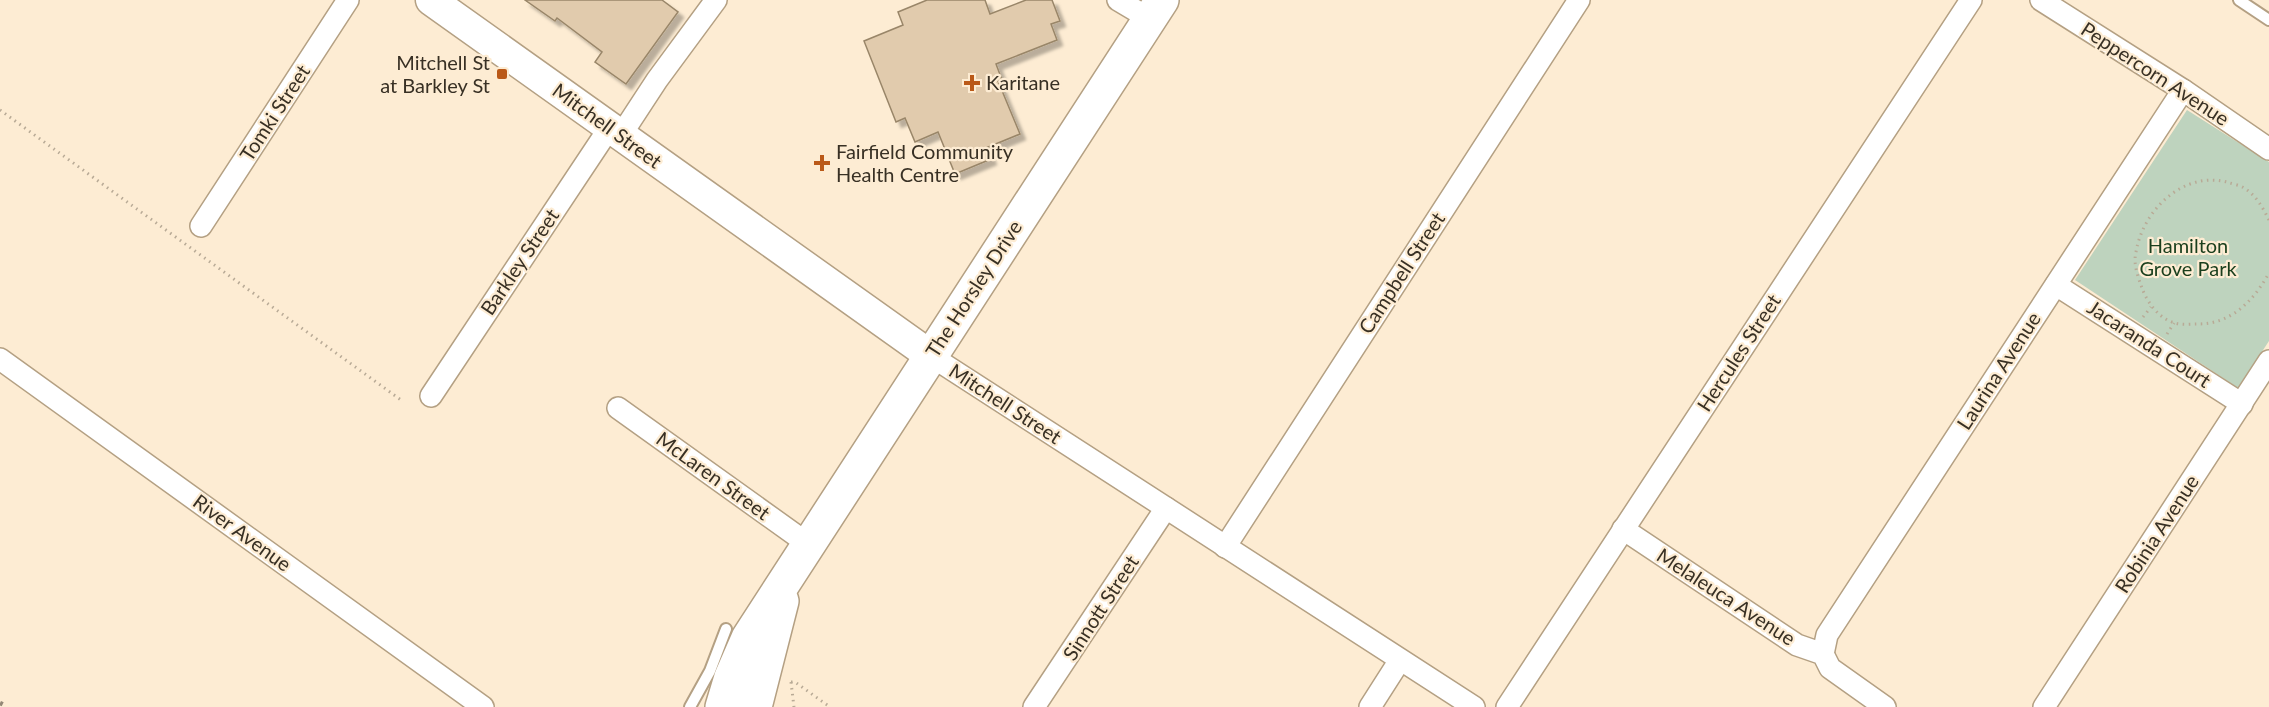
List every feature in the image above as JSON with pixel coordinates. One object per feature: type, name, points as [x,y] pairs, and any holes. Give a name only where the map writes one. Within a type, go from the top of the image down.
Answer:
[{"type":"main road","name":"The Horsley Drive","points":[[722,707],[731,676],[748,638],[1156,10]]},
{"type":"main road","name":"The Horsley Drive","points":[[755,707],[787,579]]},
{"type":"street","name":"Tomki Street","points":[[201,226],[348,0]]},
{"type":"street","name":"Mitchell Street","points":[[431,0],[931,356],[1474,707]]},
{"type":"street","name":"Barkley Street","points":[[431,396],[615,131],[657,80],[716,0]]},
{"type":"street","points":[[1118,0],[1156,10]]},
{"type":"street","name":"Campbell Street","points":[[1225,547],[1579,0]]},
{"type":"street","name":"Hercules Street","points":[[1507,707],[1971,0]]},
{"type":"street","name":"Peppercorn Avenue","points":[[2041,0],[2268,145]]},
{"type":"street","name":"Laurina Avenue","points":[[1823,654],[1827,634],[2183,90]]},
{"type":"street","name":"Jacaranda Court","points":[[2056,285],[2242,404]]},
{"type":"street","name":"River Avenue","points":[[0,359],[483,707]]},
{"type":"street","name":"Robinia Avenue","points":[[2044,707],[2269,361]]},
{"type":"street","name":"McLaren Street","points":[[618,408],[808,544]]},
{"type":"street","name":"Sinnott Street","points":[[1034,707],[1166,508]]},
{"type":"street","name":"Melaleuca Avenue","points":[[1623,529],[1797,645],[1823,654],[1830,668],[1885,707]]},
{"type":"street","points":[[1370,707],[1400,660]]},
{"type":"lane","points":[[2239,0],[2269,20]]},
{"type":"lane","points":[[690,707],[710,671],[726,629]]},
{"type":"path","points":[[0,110],[401,400]]},
{"type":"path","points":[[2269,220],[2261,204],[2244,187],[2218,180],[2193,182],[2170,194],[2153,212],[2142,232],[2135,254],[2136,274],[2151,307],[2174,323],[2204,324],[2227,317],[2243,307],[2258,293],[2269,273]]},
{"type":"path","points":[[794,707],[791,682],[795,682],[830,707]]},
{"type":"green space","name":"Hamilton Grove Park","points":[[2187,110],[2269,162],[2269,341],[2238,388],[2075,280]]},
{"type":"building","points":[[525,0],[662,0],[678,12],[626,84],[595,62],[602,52],[557,18],[555,21]]},
{"type":"building","points":[[927,0],[985,0],[990,14],[1026,0],[1052,0],[1060,21],[1051,24],[1057,40],[996,64],[1002,80],[998,81],[1020,134],[986,148],[991,159],[955,174],[938,132],[915,142],[905,118],[896,122],[864,41],[903,25],[898,12]]},
{"type":"railway","points":[[0,703],[8,707]]},
{"type":"place","name":"Mitchell St at Barkley St","points":[[502,74]]},
{"type":"place","name":"Karitane","points":[[972,83]]},
{"type":"place","name":"Fairfield Community Health Centre","points":[[822,163]]}]
